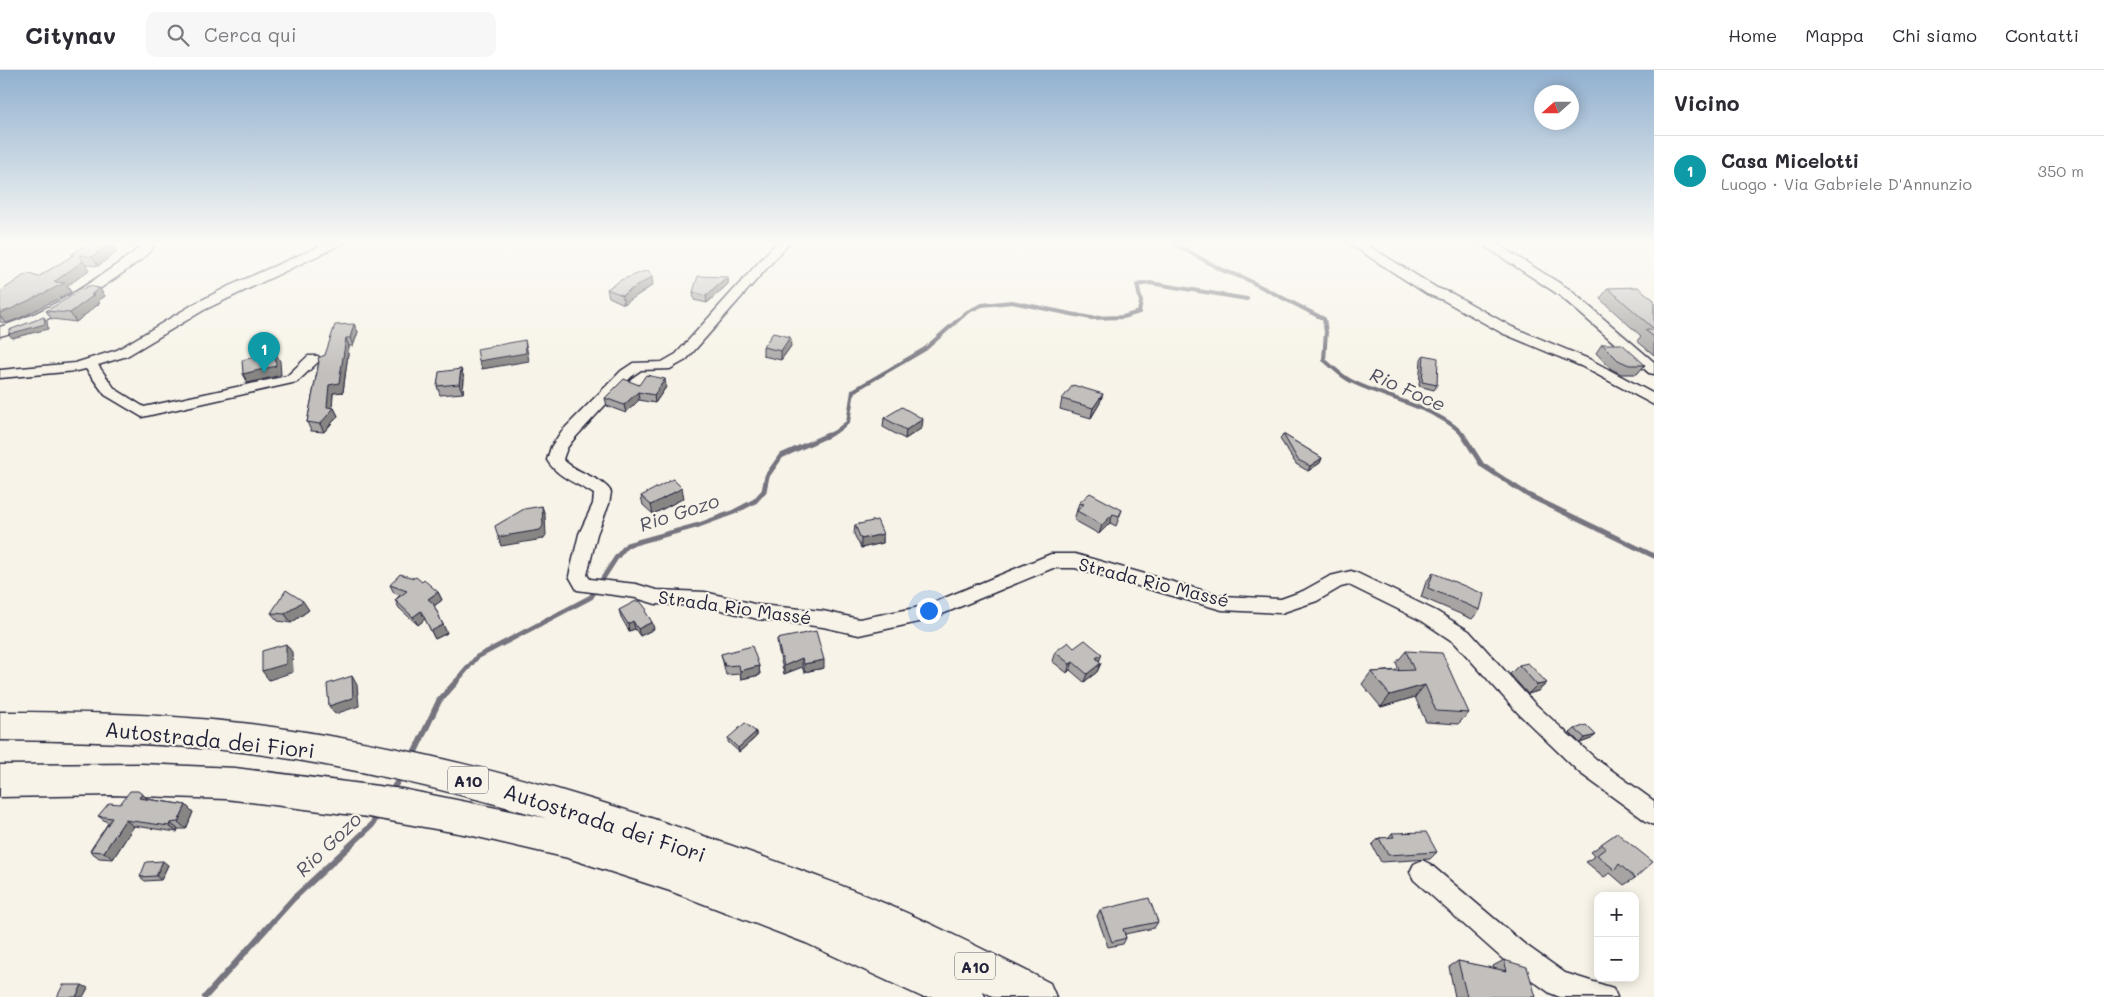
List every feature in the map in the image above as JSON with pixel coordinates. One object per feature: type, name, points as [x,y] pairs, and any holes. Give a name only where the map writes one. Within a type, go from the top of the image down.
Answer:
[{"type":"highway","name":"Autostrada dei Fiori","points":[[0,726],[154,730],[244,738],[345,753],[442,773],[548,802],[660,837],[775,879],[910,952],[965,997]]},
{"type":"highway","name":"Autostrada dei Fiori","points":[[0,781],[105,778],[227,783],[346,797],[446,813],[567,841],[656,868],[765,907],[910,952],[1036,997]]},
{"type":"street","points":[[0,332],[49,314],[95,286]]},
{"type":"street","points":[[93,367],[122,353],[199,307],[240,286]]},
{"type":"street","name":"Strada Rio Massé","points":[[744,286],[681,357],[665,366],[638,366],[626,374],[604,394],[559,446],[556,460],[562,470],[595,486],[603,492],[601,504],[588,534],[578,576],[584,585],[636,591],[656,597],[705,599],[758,612],[823,619],[859,627],[928,613],[1051,561],[1075,561],[1222,603],[1281,606],[1310,596],[1336,581],[1351,578],[1429,616],[1462,637],[1526,708],[1588,766],[1654,814]]},
{"type":"street","points":[[1425,286],[1507,330],[1586,364],[1654,400]]},
{"type":"street","points":[[1555,286],[1564,292],[1654,370]]},
{"type":"street","points":[[0,374],[93,367],[165,342]]},
{"type":"street","points":[[93,367],[110,392],[142,412],[292,379],[314,359]]},
{"type":"street","points":[[1422,872],[1514,952],[1559,984],[1604,997]]},
{"type":"building","points":[[8,286],[58,286],[0,313],[0,292]]},
{"type":"building","points":[[88,286],[99,288],[91,295],[94,295],[70,313],[46,311]]},
{"type":"building","points":[[611,286],[637,286],[622,295],[607,289]]},
{"type":"building","points":[[695,286],[717,286],[706,296],[693,292]]},
{"type":"building","points":[[1638,287],[1654,300],[1654,329],[1608,288]]},
{"type":"building","points":[[44,317],[45,324],[9,334],[9,330]]},
{"type":"building","points":[[354,324],[350,338],[346,338],[339,383],[329,385],[327,407],[334,408],[320,424],[307,422],[319,362],[318,358],[325,355],[335,325]]},
{"type":"building","points":[[1645,330],[1654,330],[1654,337]]},
{"type":"building","points":[[773,333],[790,337],[781,351],[763,347]]},
{"type":"building","points":[[525,340],[526,353],[479,361],[477,349]]},
{"type":"building","points":[[1602,344],[1622,344],[1645,365],[1629,365],[1618,360]]},
{"type":"building","points":[[275,352],[276,366],[243,374],[242,360]]},
{"type":"building","points":[[1424,355],[1438,358],[1437,385],[1422,382]]},
{"type":"building","points":[[461,369],[459,384],[437,386],[439,372]]},
{"type":"building","points":[[646,375],[665,379],[654,395],[638,392],[624,405],[605,398],[624,379],[639,385]]},
{"type":"building","points":[[1073,385],[1103,394],[1093,408],[1062,399]]},
{"type":"building","points":[[902,407],[923,419],[906,430],[884,418]]},
{"type":"building","points":[[1283,434],[1322,458],[1310,466],[1298,460]]},
{"type":"building","points":[[673,479],[682,488],[651,505],[641,496]]},
{"type":"building","points":[[1090,493],[1122,510],[1119,516],[1113,514],[1102,525],[1077,511],[1084,504],[1079,503]]},
{"type":"building","points":[[542,506],[543,526],[540,530],[498,537],[495,526],[524,509]]},
{"type":"building","points":[[877,520],[883,534],[861,539],[855,525]]},
{"type":"building","points":[[1433,573],[1484,594],[1480,610],[1428,588]]},
{"type":"building","points":[[400,574],[416,577],[422,582],[424,580],[438,592],[428,599],[433,603],[443,625],[431,631],[421,611],[413,617],[395,600],[407,591],[390,585]]},
{"type":"building","points":[[286,590],[303,601],[285,614],[271,613]]},
{"type":"building","points":[[636,601],[640,601],[647,610],[645,611],[652,622],[638,629],[633,621],[628,624],[619,610]]},
{"type":"building","points":[[816,631],[824,660],[804,664],[802,658],[784,666],[777,639]]},
{"type":"building","points":[[1085,640],[1102,654],[1096,658],[1101,663],[1087,674],[1073,662],[1070,664],[1055,652],[1068,642],[1074,648]]},
{"type":"building","points":[[286,644],[286,664],[262,671],[262,651]]},
{"type":"building","points":[[752,646],[759,666],[740,671],[739,665],[725,666],[721,654]]},
{"type":"building","points":[[1406,651],[1442,653],[1469,713],[1436,711],[1425,685],[1390,695],[1371,672],[1414,670]]},
{"type":"building","points":[[1528,663],[1547,683],[1537,685],[1519,665]]},
{"type":"building","points":[[352,676],[353,698],[329,706],[327,684]]},
{"type":"building","points":[[745,723],[756,732],[738,748],[728,738]]},
{"type":"building","points":[[1586,725],[1596,735],[1585,738],[1575,729]]},
{"type":"building","points":[[130,791],[138,791],[142,794],[139,798],[186,805],[178,822],[170,823],[169,826],[125,820],[104,852],[90,851],[112,818],[98,816],[109,803],[120,804]]},
{"type":"building","points":[[1426,832],[1437,852],[1388,855],[1379,838],[1394,837],[1392,833]]},
{"type":"building","points":[[1617,833],[1653,862],[1635,878],[1619,864],[1615,870],[1597,855],[1606,848],[1601,844]]},
{"type":"building","points":[[163,861],[156,876],[140,877],[146,862]]},
{"type":"building","points":[[1149,898],[1158,922],[1123,929],[1126,938],[1112,942],[1100,910]]},
{"type":"building","points":[[1504,960],[1527,967],[1536,997],[1467,997],[1458,961],[1507,971]]},
{"type":"building","points":[[63,985],[82,985],[76,997],[57,997]]},
{"type":"waterway","name":"Rio Gozo","points":[[825,437],[848,422],[853,391],[925,349],[967,312],[982,305],[1012,302],[1091,318],[1123,317],[1139,312],[1141,302],[1137,286]]},
{"type":"waterway","name":"Rio Gozo","points":[[1170,286],[1247,299]]},
{"type":"waterway","name":"Rio Foce","points":[[1260,286],[1324,319],[1326,332],[1324,360],[1347,379],[1444,419],[1464,437]]},
{"type":"waterway","name":"Rio Gozo","points":[[455,683],[477,657],[591,597],[616,558],[627,545],[699,525],[734,512],[755,501],[764,491],[767,476],[781,456],[828,435]]},
{"type":"waterway","name":"Rio Foce","points":[[1463,435],[1482,465],[1528,495],[1654,556]]},
{"type":"waterway","name":"Rio Gozo","points":[[412,758],[439,701],[456,682]]},
{"type":"waterway","name":"Rio Gozo","points":[[391,792],[401,776]]},
{"type":"waterway","name":"Rio Gozo","points":[[205,997],[293,899],[372,825],[378,814]]},
{"type":"place","name":"Casa Micelotti","points":[[264,373]]}]
